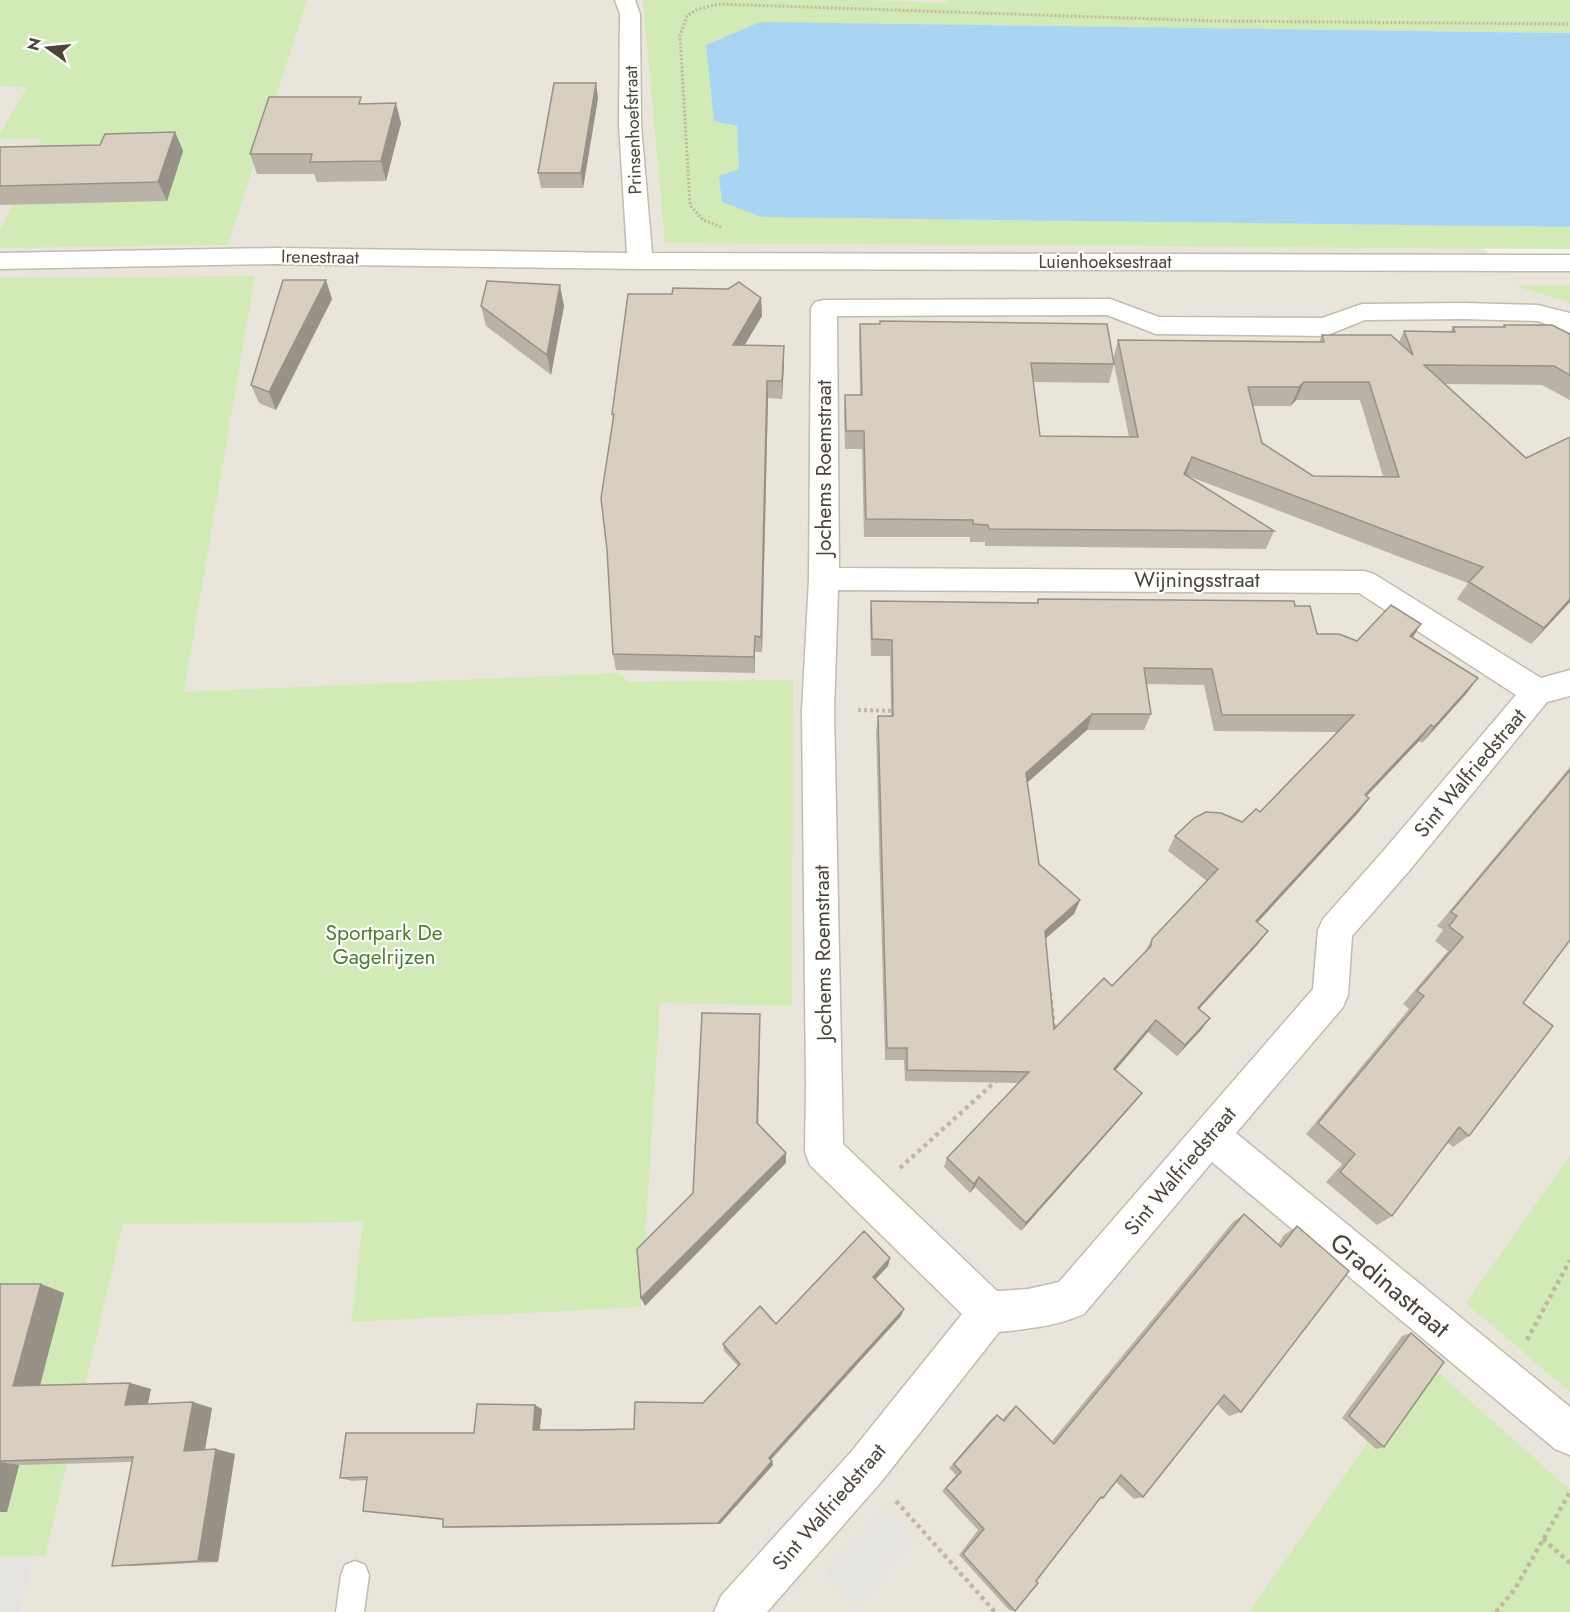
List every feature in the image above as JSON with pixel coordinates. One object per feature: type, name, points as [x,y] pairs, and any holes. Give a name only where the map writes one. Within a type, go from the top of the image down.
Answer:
[{"type":"street","name":"Prinsenhoefstraat","points":[[625,0],[630,14],[630,125],[640,261]]},
{"type":"street","name":"Irenestraat","points":[[0,261],[275,256],[640,261]]},
{"type":"street","name":"Luienhoeksestraat","points":[[640,261],[1570,263]]},
{"type":"street","name":"Jochems Roemstraat","points":[[989,1312],[824,1152],[825,1074],[818,710],[824,579],[824,308],[1110,307],[1156,325],[1325,327],[1362,312],[1464,311],[1538,313],[1558,317],[1570,324]]},
{"type":"street","name":"Wijningsstraat","points":[[824,579],[1364,582],[1554,688]]},
{"type":"street","name":"Sint Walfriedstraat","points":[[737,1612],[866,1467],[989,1312],[1028,1309],[1070,1300],[1330,995],[1335,930],[1554,688]]},
{"type":"street","name":"Gradinastraat","points":[[1210,1136],[1570,1434]]},
{"type":"lane","points":[[350,1612],[355,1575]]},
{"type":"path","points":[[725,228],[703,220],[690,205],[680,35],[681,21],[686,15],[718,4],[1214,21],[1570,24]]},
{"type":"path","points":[[818,710],[901,711]]},
{"type":"path","points":[[1046,1036],[1054,1028],[1049,983]]},
{"type":"path","points":[[868,1196],[1001,1076]]},
{"type":"path","points":[[1506,1381],[1570,1260]]},
{"type":"path","points":[[866,1467],[995,1612]]},
{"type":"path","points":[[1496,1612],[1515,1589],[1570,1492]]},
{"type":"path","points":[[1543,1539],[1570,1563]]},
{"type":"shaded area","points":[[242,0],[1344,0],[1498,272],[1570,271],[1570,1612],[0,1612],[0,83]]},
{"type":"shaded area","points":[[886,1505],[915,1539],[855,1607],[825,1571]]},
{"type":"shaded area","points":[[0,1557],[33,1557],[19,1612],[0,1612]]},
{"type":"green space","points":[[0,0],[307,0],[228,245],[0,248],[0,231],[41,139],[0,139],[0,134],[27,87],[0,86]]},
{"type":"green space","points":[[643,0],[864,0],[948,3],[948,0],[1570,0],[1570,33],[760,22],[737,126],[739,170],[762,217],[1570,227],[1570,249],[665,243]]},
{"type":"green space","name":"Sportpark De Gagelrijzen","points":[[255,276],[184,692],[619,673],[628,682],[793,680],[792,1006],[660,1003],[641,1307],[351,1322],[363,1222],[123,1224],[45,1556],[0,1557],[0,278]]},
{"type":"green space","points":[[1516,286],[1570,286],[1570,303],[1566,301]]},
{"type":"green space","points":[[1570,1156],[1570,1392],[1466,1303]]},
{"type":"green space","points":[[1425,1361],[1570,1490],[1570,1612],[1249,1612]]},
{"type":"water","points":[[760,22],[1570,33],[1570,227],[762,217],[722,202],[719,176],[739,169],[737,126],[714,121],[706,45]]},
{"type":"building","points":[[554,83],[596,83],[581,173],[538,173]]},
{"type":"building","points":[[269,97],[361,97],[359,104],[396,103],[381,161],[310,162],[312,154],[250,154]]},
{"type":"building","points":[[175,132],[158,182],[0,186],[0,147],[100,145],[105,134]]},
{"type":"building","points":[[283,280],[326,280],[269,392],[251,385]]},
{"type":"building","points":[[487,281],[560,285],[547,355],[481,306]]},
{"type":"building","points":[[739,282],[761,298],[733,345],[784,346],[782,381],[767,381],[761,637],[755,636],[754,657],[613,654],[607,550],[601,498],[614,414],[612,414],[628,294],[672,294],[673,288],[728,289]]},
{"type":"building","points":[[880,321],[1107,324],[1114,364],[1031,363],[1040,436],[1138,437],[1118,340],[1324,342],[1322,335],[1391,335],[1413,355],[1404,331],[1455,332],[1453,327],[1552,325],[1570,334],[1570,375],[1554,366],[1424,365],[1526,458],[1570,437],[1570,599],[1544,628],[1469,582],[1483,567],[1192,457],[1184,474],[1274,531],[989,529],[988,525],[973,524],[973,520],[866,519],[864,431],[846,431],[845,395],[862,395],[860,324],[880,324]],"holes":[[[1304,382],[1369,382],[1399,477],[1313,476],[1262,443],[1248,387],[1299,387]]]},
{"type":"building","points":[[1038,599],[1294,601],[1295,606],[1310,606],[1317,634],[1339,634],[1357,641],[1391,605],[1421,624],[1410,636],[1478,678],[1434,727],[1431,725],[1365,795],[1369,798],[1256,921],[1268,931],[1198,1008],[1210,1018],[1185,1045],[1156,1020],[1114,1069],[1142,1093],[1026,1223],[979,1177],[974,1184],[947,1158],[1029,1072],[907,1070],[907,1048],[887,1048],[878,716],[893,716],[892,640],[872,639],[871,601],[1038,603]],"holes":[[[1144,668],[1212,669],[1222,715],[1354,715],[1260,812],[1256,809],[1242,822],[1221,813],[1206,812],[1194,818],[1175,836],[1218,869],[1152,939],[1151,946],[1112,986],[1104,978],[1054,1029],[1045,931],[1080,900],[1039,864],[1026,773],[1092,714],[1151,714]]]},
{"type":"building","points":[[1570,770],[1570,940],[1523,1003],[1553,1026],[1469,1136],[1459,1127],[1392,1216],[1340,1172],[1355,1154],[1318,1123],[1424,996],[1417,991],[1463,937],[1449,926],[1457,916],[1451,912]]},
{"type":"building","points":[[702,1013],[760,1014],[757,1123],[786,1153],[641,1298],[637,1249],[693,1193]]},
{"type":"building","points":[[1244,1214],[1281,1247],[1297,1226],[1349,1271],[1241,1412],[1224,1395],[1143,1497],[1121,1475],[1103,1498],[1101,1497],[1015,1611],[963,1554],[984,1529],[946,1488],[961,1472],[954,1464],[997,1415],[1004,1421],[1016,1406],[1054,1444]]},
{"type":"building","points":[[864,1231],[890,1258],[873,1277],[904,1309],[769,1458],[772,1461],[718,1523],[443,1527],[443,1519],[363,1511],[367,1477],[340,1478],[346,1433],[474,1433],[477,1404],[535,1405],[533,1430],[583,1430],[634,1429],[635,1402],[703,1403],[740,1364],[723,1344],[760,1306],[776,1324]]},
{"type":"building","points":[[0,1284],[41,1284],[13,1386],[130,1383],[125,1405],[193,1402],[184,1451],[216,1449],[198,1561],[112,1566],[133,1457],[0,1461]]},
{"type":"building","points":[[1411,1333],[1444,1362],[1384,1447],[1349,1416]]}]
